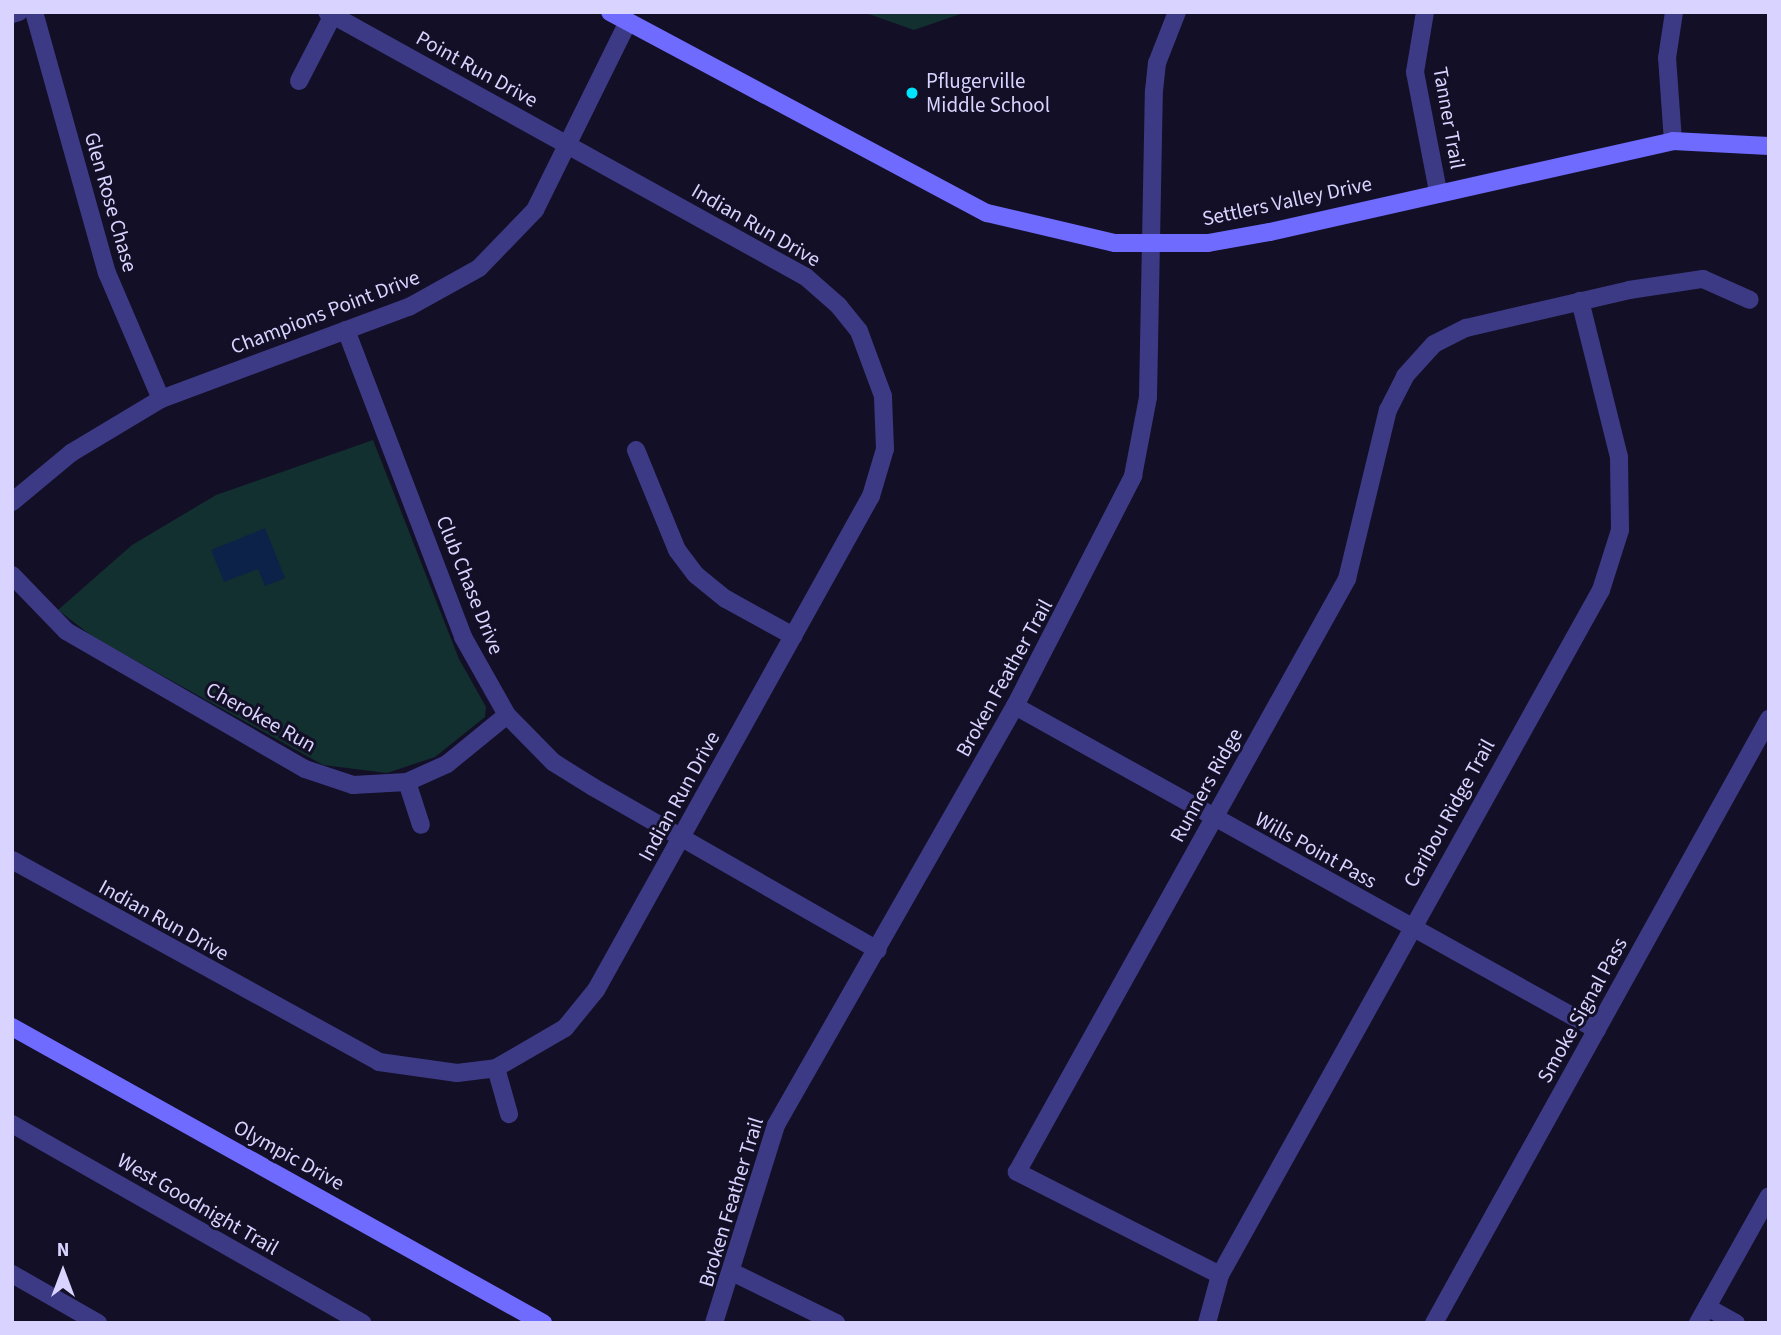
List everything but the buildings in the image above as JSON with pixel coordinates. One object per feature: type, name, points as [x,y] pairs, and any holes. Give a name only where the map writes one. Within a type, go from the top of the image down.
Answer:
[{"type":"street","points":[[12,14],[19,12]]},
{"type":"street","name":"Glen Rose Chase","points":[[34,12],[107,273],[162,399]]},
{"type":"street","name":"Settlers Valley Drive","points":[[610,12],[987,213],[1076,237],[1149,245],[1270,232],[1438,191],[1673,141],[1769,146]]},
{"type":"street","name":"Broken Feather Trail","points":[[714,1323],[734,1273],[776,1125],[1015,706],[1116,519],[1133,476],[1148,397],[1149,245],[1157,64],[1177,12]]},
{"type":"street","name":"Tanner Trail","points":[[1425,12],[1415,72],[1438,191]]},
{"type":"street","points":[[1673,141],[1667,58],[1674,12]]},
{"type":"street","points":[[299,81],[330,14]]},
{"type":"street","name":"Point Run Drive","points":[[330,14],[567,146]]},
{"type":"street","name":"Champions Point Drive","points":[[12,502],[91,439],[162,399],[449,288],[501,250],[535,210],[628,22]]},
{"type":"street","name":"Indian Run Drive","points":[[12,860],[379,1062],[457,1073],[496,1068],[565,1028],[596,990],[793,636],[879,473],[885,421],[876,366],[859,331],[806,277],[567,146]]},
{"type":"street","name":"Runners Ridge","points":[[1220,1275],[1017,1172],[1347,579],[1388,410],[1405,376],[1434,344],[1466,328],[1580,301],[1703,279],[1750,300]]},
{"type":"street","name":"Caribou Ridge Trail","points":[[1207,1323],[1220,1275],[1410,928],[1601,590],[1620,530],[1619,457],[1580,301]]},
{"type":"street","name":"Club Chase Drive","points":[[346,330],[463,637],[507,715],[553,762],[878,950]]},
{"type":"street","points":[[636,450],[677,550],[696,575],[726,599],[793,636]]},
{"type":"street","name":"Cherokee Run","points":[[12,575],[66,631],[306,769],[353,785],[407,782],[447,764],[507,715]]},
{"type":"street","name":"Wills Point Pass","points":[[1015,706],[1597,1030]]},
{"type":"street","name":"Smoke Signal Pass","points":[[1434,1323],[1769,719]]},
{"type":"street","points":[[407,782],[421,825]]},
{"type":"street","name":"Olympic Drive","points":[[12,1027],[543,1323]]},
{"type":"street","points":[[496,1068],[509,1114]]},
{"type":"street","name":"West Goodnight Trail","points":[[12,1124],[362,1323]]},
{"type":"street","points":[[1736,1323],[1703,1315],[1769,1196]]},
{"type":"street","points":[[734,1273],[836,1323]]},
{"type":"street","points":[[12,1275],[98,1323]]},
{"type":"green space","points":[[863,12],[966,12],[914,30]]},
{"type":"green space","points":[[373,440],[459,659],[486,707],[485,717],[435,757],[387,773],[323,765],[93,637],[58,610],[132,545],[216,495]]},
{"type":"water","points":[[265,528],[285,578],[265,586],[258,569],[224,582],[211,550]]},
{"type":"place","name":"Pflugerville Middle School","points":[[912,93]]}]
